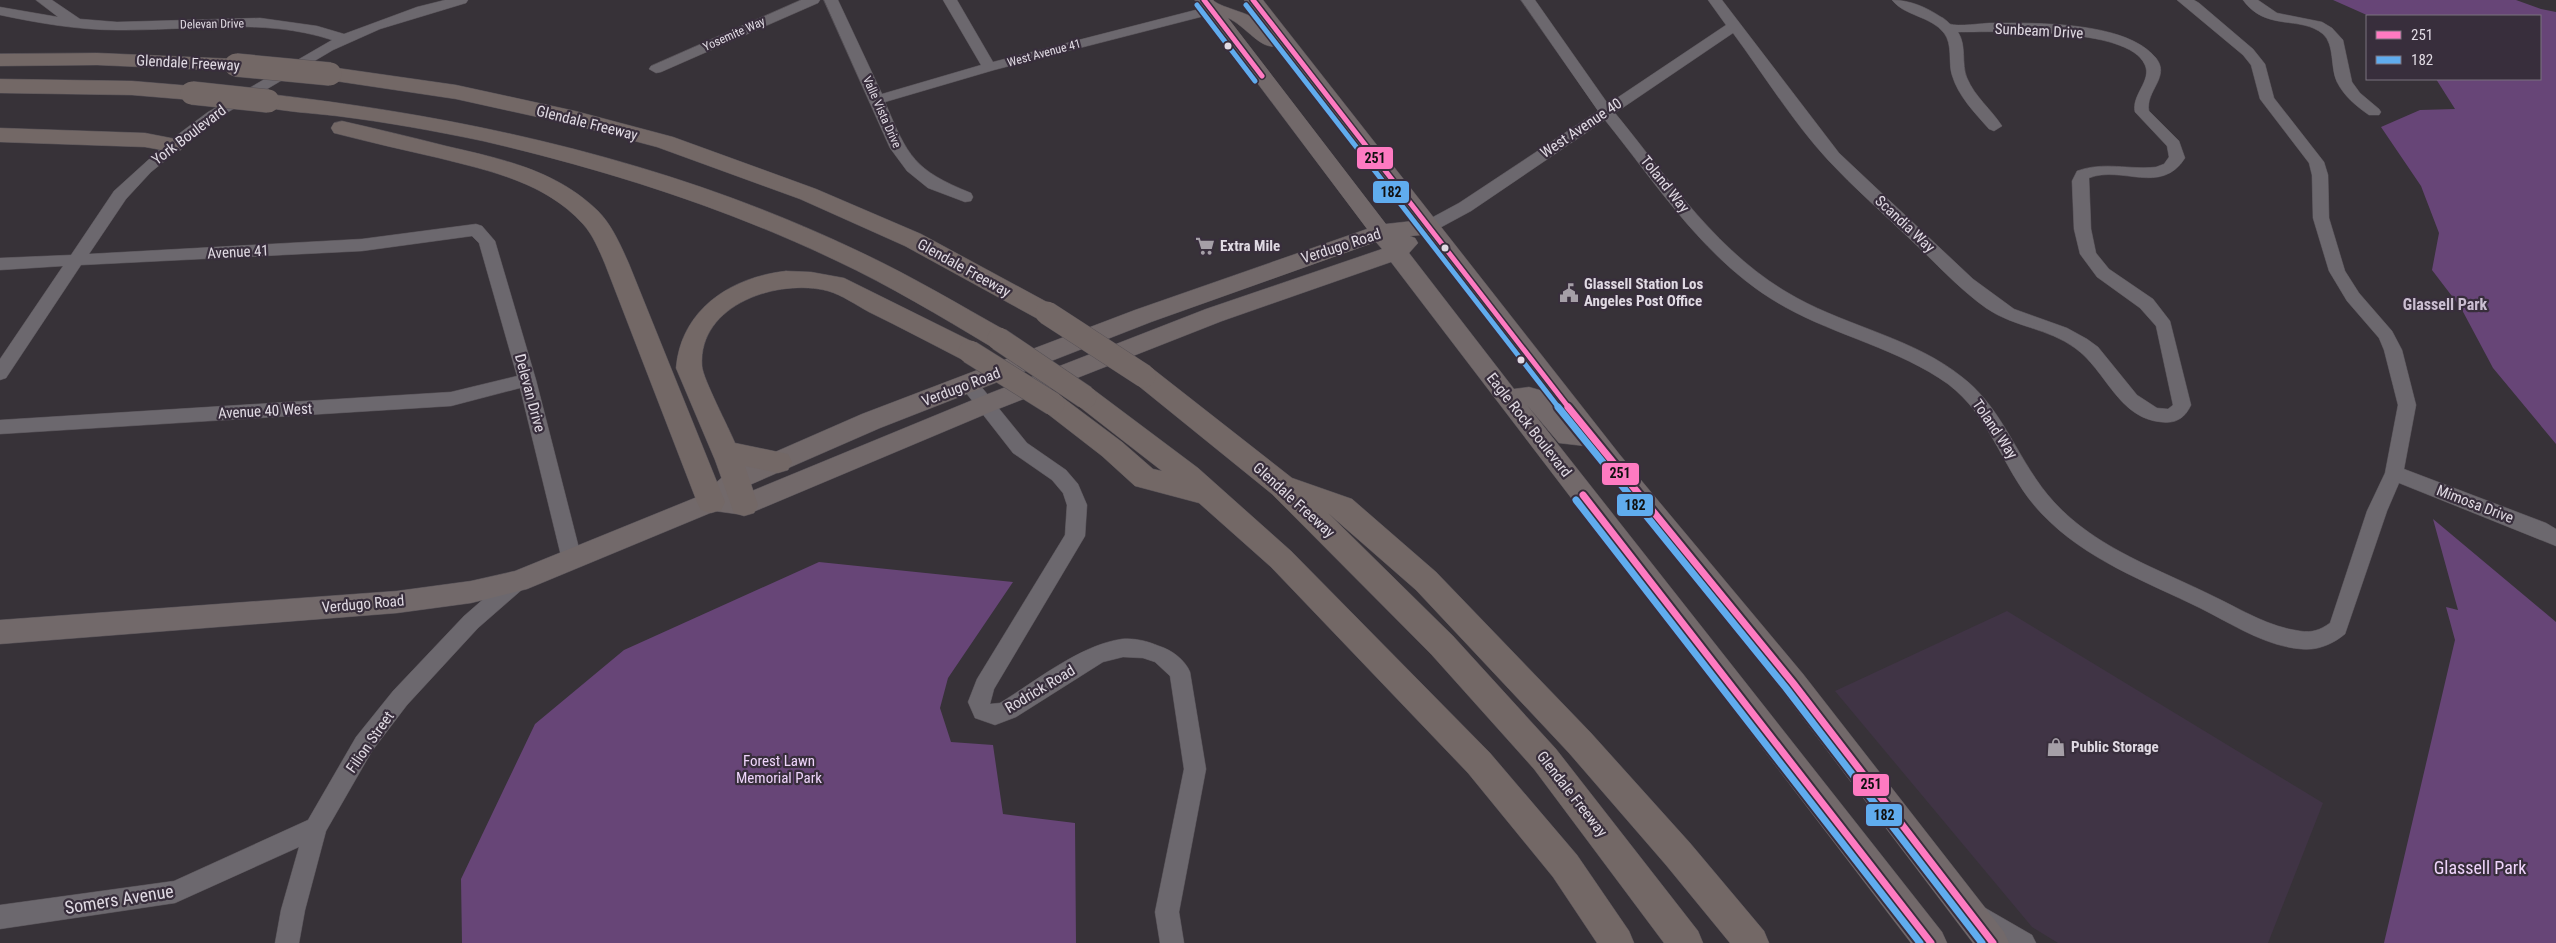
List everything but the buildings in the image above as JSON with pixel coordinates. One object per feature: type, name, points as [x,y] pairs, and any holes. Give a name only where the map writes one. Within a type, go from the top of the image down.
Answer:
[{"type":"highway","name":"Glendale Freeway","points":[[0,60],[97,59],[236,65],[330,74],[456,92],[575,118],[665,142],[808,194],[913,240],[1047,313],[1144,376],[1282,486],[1442,645],[1545,759],[1686,943]]},
{"type":"highway","name":"Glendale Freeway","points":[[0,86],[132,88],[192,93],[274,102],[425,123],[523,143],[605,164],[691,192],[825,245],[891,277],[999,339],[1085,397],[1208,493],[1281,559],[1479,763],[1565,866],[1618,943]]},
{"type":"highway","points":[[274,102],[295,119],[386,137],[501,166],[535,178],[576,204],[591,218],[606,240],[617,264],[635,314],[711,502]]},
{"type":"highway","points":[[0,136],[136,140],[173,145]]},
{"type":"highway","points":[[740,493],[725,452],[689,368],[688,353],[696,332],[710,315],[726,301],[746,290],[768,282],[788,279],[812,280],[835,284],[970,352],[1052,404],[1112,449],[1145,478],[1208,493]]},
{"type":"highway","points":[[725,452],[778,462]]},
{"type":"highway","points":[[1282,486],[1342,507],[1426,581],[1580,743],[1678,854],[1752,943]]},
{"type":"main road","points":[[1253,0],[1359,134],[1428,227],[1592,437],[1799,691],[1993,943]]},
{"type":"main road","points":[[1208,5],[1239,14],[1259,29],[1282,56],[1300,59]]},
{"type":"main road","name":"Eagle Rock Boulevard","points":[[1208,5],[1508,399],[1931,943]]},
{"type":"main road","name":"Verdugo Road","points":[[0,632],[397,602],[471,592],[518,581],[711,502],[984,405],[1214,315],[1428,227]]},
{"type":"main road","name":"Verdugo Road","points":[[740,493],[778,462],[871,421],[1143,316],[1388,242]]},
{"type":"main road","points":[[1508,399],[1529,396],[1536,398],[1568,436],[1592,437]]},
{"type":"street","points":[[0,6],[9,0]]},
{"type":"street","points":[[43,0],[79,25]]},
{"type":"street","name":"York Boulevard","points":[[0,372],[120,195],[146,168],[173,145],[213,115],[344,39],[422,10],[461,0]]},
{"type":"street","name":"Yosemite Way","points":[[656,69],[813,0]]},
{"type":"street","name":"Valle Vista Drive","points":[[832,0],[877,100],[894,145],[912,167],[934,184],[965,197]]},
{"type":"street","points":[[950,0],[989,67]]},
{"type":"street","name":"Toland Way","points":[[1528,0],[1606,111],[1712,244],[1754,280],[1804,310],[1919,359],[1955,380],[1984,409],[2045,505],[2079,536],[2101,551],[2268,631],[2302,641],[2318,640],[2330,635],[2338,628],[2378,511],[2394,473],[2407,405],[2393,350],[2378,324],[2348,290],[2337,271],[2321,218],[2320,175],[2316,162],[2267,98],[2258,64],[2248,52],[2184,0]]},
{"type":"street","name":"Scandia Way","points":[[1715,0],[1834,157],[1984,299],[2015,317],[2065,334],[2082,343],[2094,353],[2134,402]]},
{"type":"street","points":[[1899,0],[1947,28],[1955,40],[1959,76],[1963,86],[1994,126]]},
{"type":"street","points":[[2250,0],[2258,10],[2272,18],[2306,22],[2326,30],[2333,36],[2336,40],[2342,81],[2358,100],[2374,112]]},
{"type":"street","name":"West Avenue 41","points":[[877,100],[1208,5]]},
{"type":"street","name":"Delevan Drive","points":[[0,11],[79,25],[246,23],[298,25],[321,30],[344,39]]},
{"type":"street","name":"West Avenue 40","points":[[1428,227],[1465,207],[1734,26]]},
{"type":"street","name":"Sunbeam Drive","points":[[1947,28],[2050,29],[2082,32],[2132,46],[2142,52],[2154,67],[2152,84],[2140,99],[2140,105],[2142,112],[2174,144],[2178,158],[2174,164],[2166,169],[2148,173],[2098,169],[2083,175],[2080,181],[2088,254],[2104,273],[2136,294],[2158,314],[2164,324],[2182,405],[2179,412],[2172,416],[2162,416],[2152,414],[2134,402]]},
{"type":"street","name":"Delevan Drive","points":[[476,230],[487,241],[528,380],[572,560]]},
{"type":"street","name":"Avenue 41","points":[[0,264],[362,245],[476,230]]},
{"type":"street","name":"Avenue 40 West","points":[[0,426],[451,400],[528,380]]},
{"type":"street","name":"Rodrick Road","points":[[968,384],[1020,448],[1059,475],[1071,489],[1077,505],[1075,536],[984,686],[980,702],[983,711],[994,714],[1008,710],[1098,654],[1123,648],[1143,649],[1162,656],[1180,672],[1195,769],[1167,912],[1172,943]]},
{"type":"street","name":"Mimosa Drive","points":[[2394,473],[2539,529],[2556,538]]},
{"type":"street","name":"Filion Street","points":[[287,943],[293,910],[316,828],[364,744],[400,698],[471,622],[518,581]]},
{"type":"street","name":"Somers Avenue","points":[[0,917],[175,892],[316,828]]},
{"type":"street","points":[[1967,909],[2024,943]]},
{"type":"shaded area","name":"Public Storage","points":[[2007,611],[2323,803],[2268,943],[2058,943],[2032,927],[1835,691]]},
{"type":"green space","points":[[2333,0],[2516,0],[2556,12],[2556,444],[2493,368],[2461,308],[2432,270],[2439,233],[2421,186],[2381,127],[2420,110],[2455,109],[2437,80],[2541,80],[2541,15],[2367,15]]},
{"type":"green space","name":"Glassell Park","points":[[2433,519],[2556,622],[2556,943],[2384,943],[2455,640],[2446,607],[2458,610]]},
{"type":"green space","name":"Forest Lawn Memorial Park","points":[[819,562],[1013,582],[948,678],[940,708],[951,742],[993,745],[1003,814],[1075,823],[1076,943],[462,943],[461,879],[535,724],[624,650]]},
{"type":"transit line","name":"251","points":[[1204,0],[1262,76]]},
{"type":"transit line","name":"251","points":[[1253,0],[1611,462],[1793,683],[1993,943]]},
{"type":"transit line","name":"182","points":[[1197,5],[1255,81]]},
{"type":"transit line","name":"182","points":[[1246,5],[1604,467],[1786,688],[1982,943]]},
{"type":"transit line","name":"251","points":[[1583,495],[1931,943]]},
{"type":"transit line","name":"182","points":[[1576,500],[1920,943]]},
{"type":"place","name":"Extra Mile","points":[[1205,246]]},
{"type":"place","name":"Glassell Station Los Angeles Post Office","points":[[1569,293]]},
{"type":"place","name":"Public Storage","points":[[2056,747]]},
{"type":"district","name":"Glassell Park","points":[[2445,304]]}]
